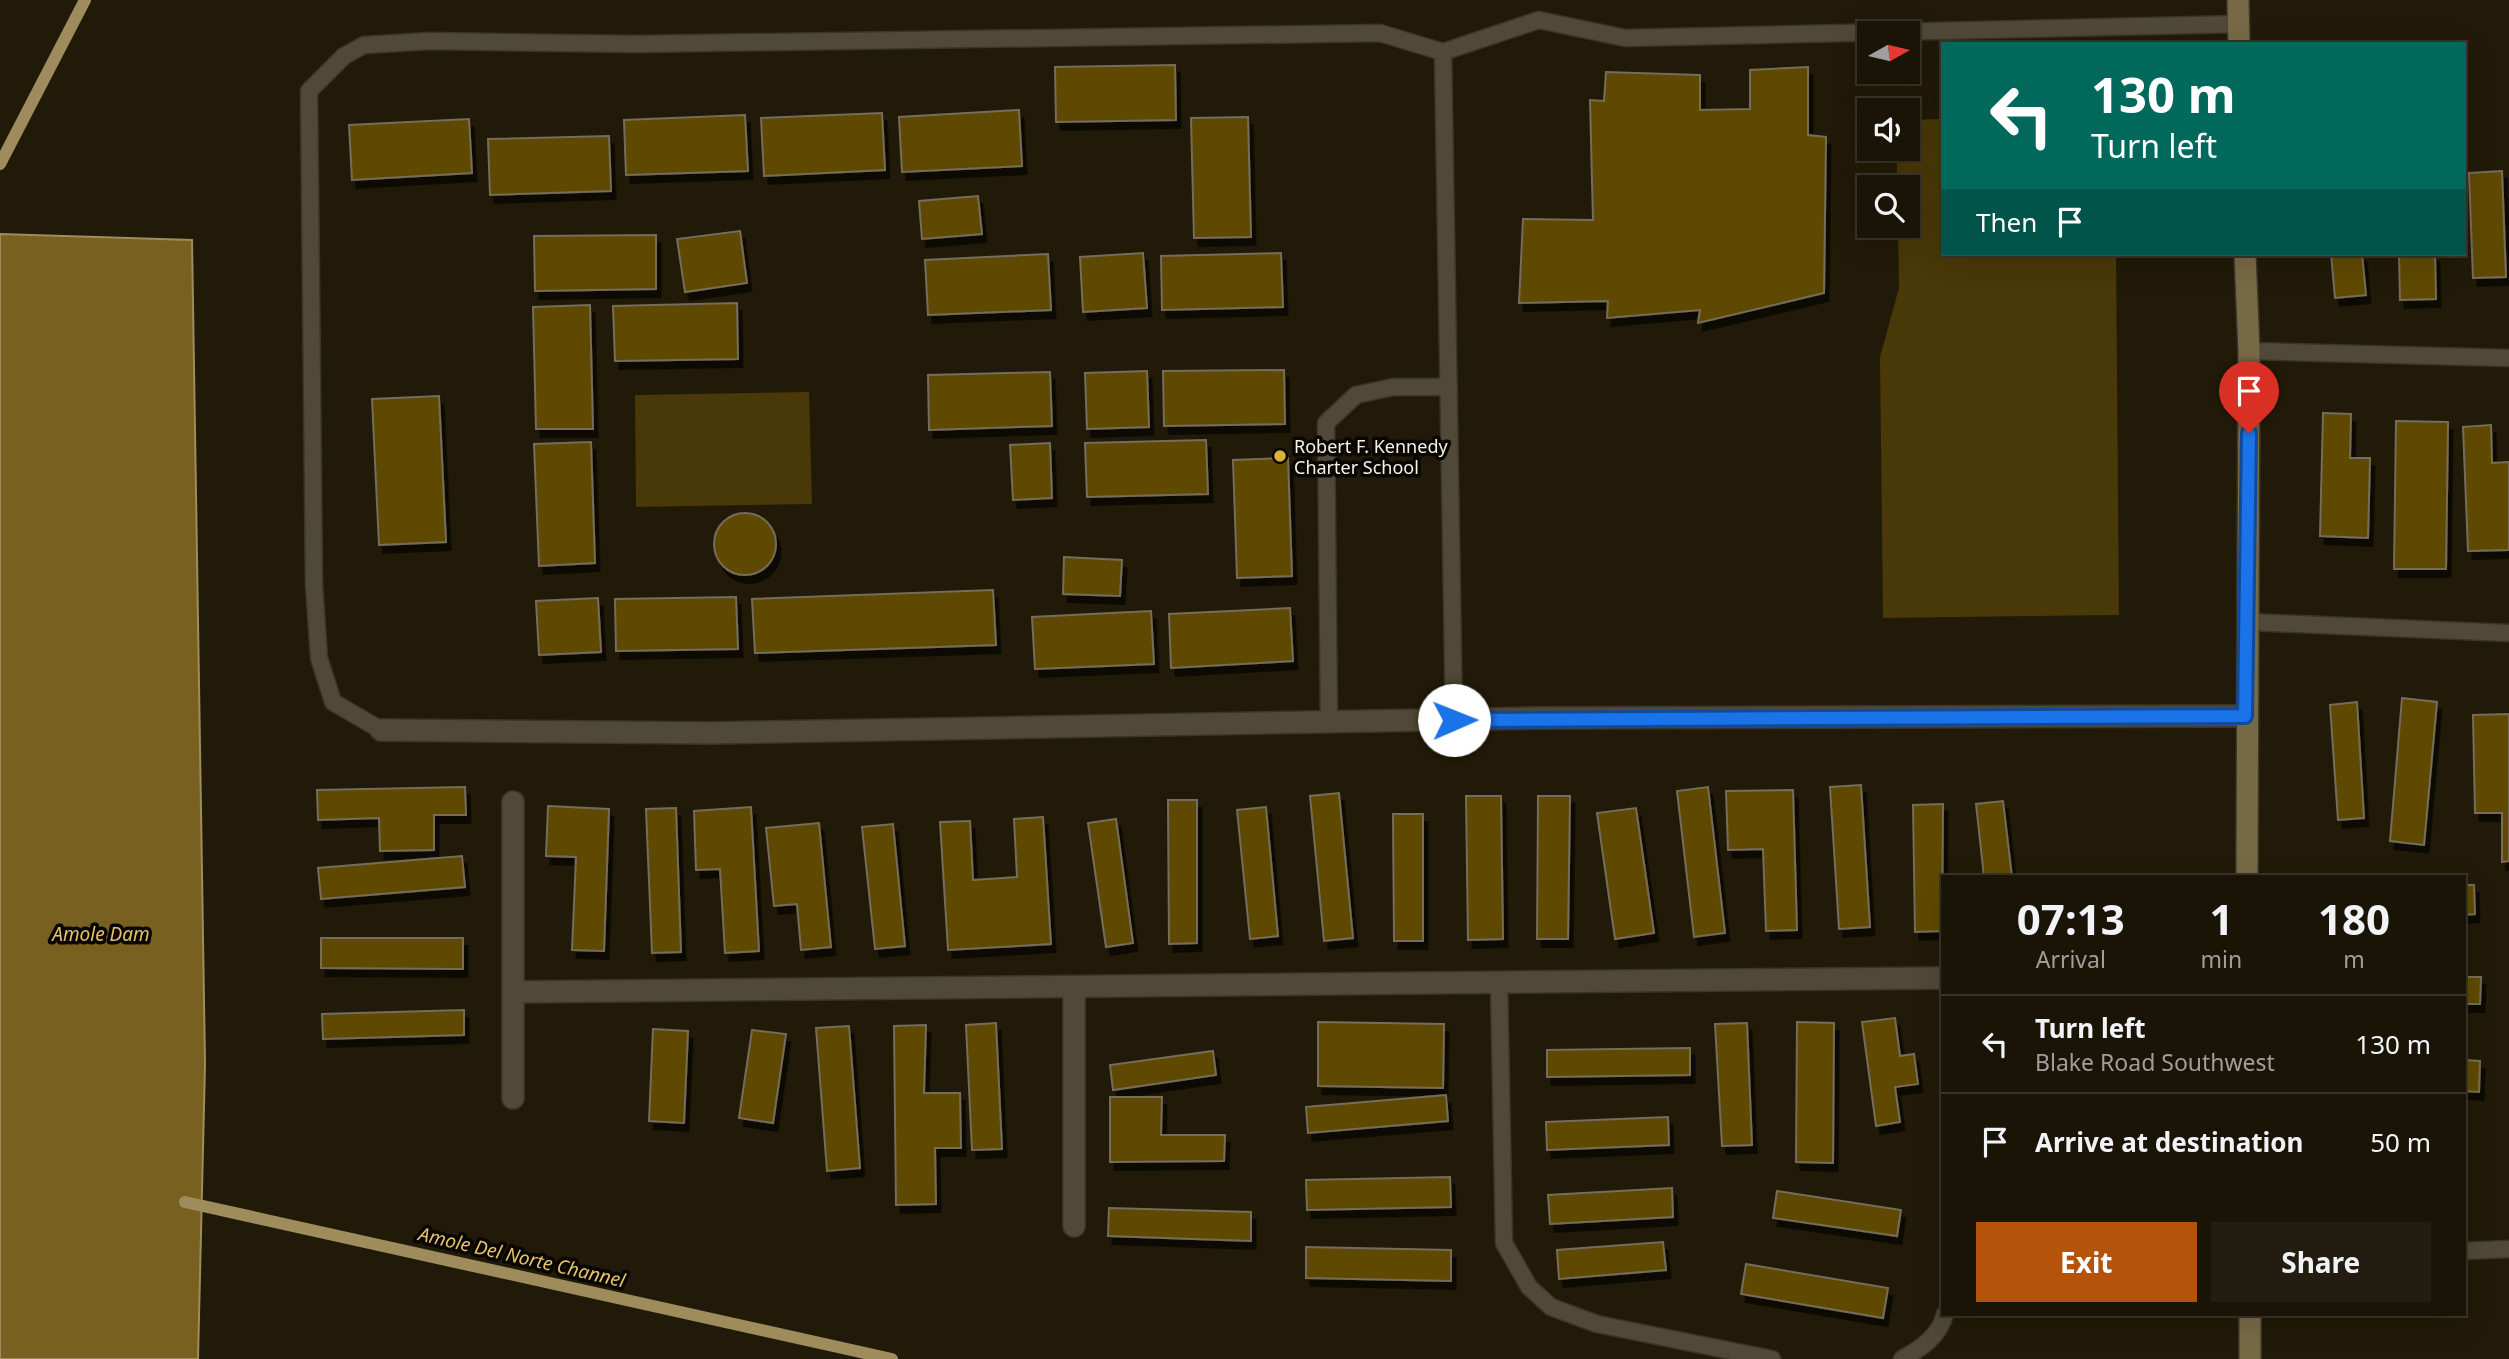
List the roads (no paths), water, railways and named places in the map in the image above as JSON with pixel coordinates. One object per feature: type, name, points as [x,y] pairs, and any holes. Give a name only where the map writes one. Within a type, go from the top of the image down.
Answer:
[{"type":"main road","points":[[2238,0],[2239,34]]},
{"type":"main road","points":[[2245,256],[2249,351],[2249,622],[2245,716],[2247,875]]},
{"type":"main road","points":[[2250,1316],[2250,1359]]},
{"type":"street","points":[[381,730],[711,733],[1454,720],[2245,716]]},
{"type":"street","points":[[513,802],[513,1098]]},
{"type":"street","points":[[513,992],[1941,978]]},
{"type":"street","points":[[1074,986],[1074,1226]]},
{"type":"lane","points":[[381,730],[333,702],[319,658],[316,635],[309,91],[344,56],[364,45],[430,41],[636,44],[1380,33],[1443,52],[1539,20],[1625,38],[2239,34]]},
{"type":"lane","points":[[1443,52],[1454,720]]},
{"type":"lane","points":[[2249,351],[2509,358]]},
{"type":"lane","points":[[1329,722],[1326,423],[1356,395],[1393,387],[1449,387]]},
{"type":"lane","points":[[2249,622],[2509,633]]},
{"type":"lane","points":[[1499,982],[1504,1243],[1529,1287],[1550,1307],[1597,1324],[1772,1359]]},
{"type":"lane","points":[[2466,1251],[2509,1250]]},
{"type":"lane","points":[[1902,1359],[1921,1349],[1943,1325],[1945,1316]]},
{"type":"water","name":"Amole Dam","points":[[0,234],[192,240],[205,1064],[198,1359],[0,1359]]},
{"type":"waterway","points":[[0,164],[85,0]]},
{"type":"waterway","name":"Amole Del Norte Channel","points":[[185,1202],[892,1359]]},
{"type":"place","name":"Robert F. Kennedy Charter School","points":[[1280,456]]}]
